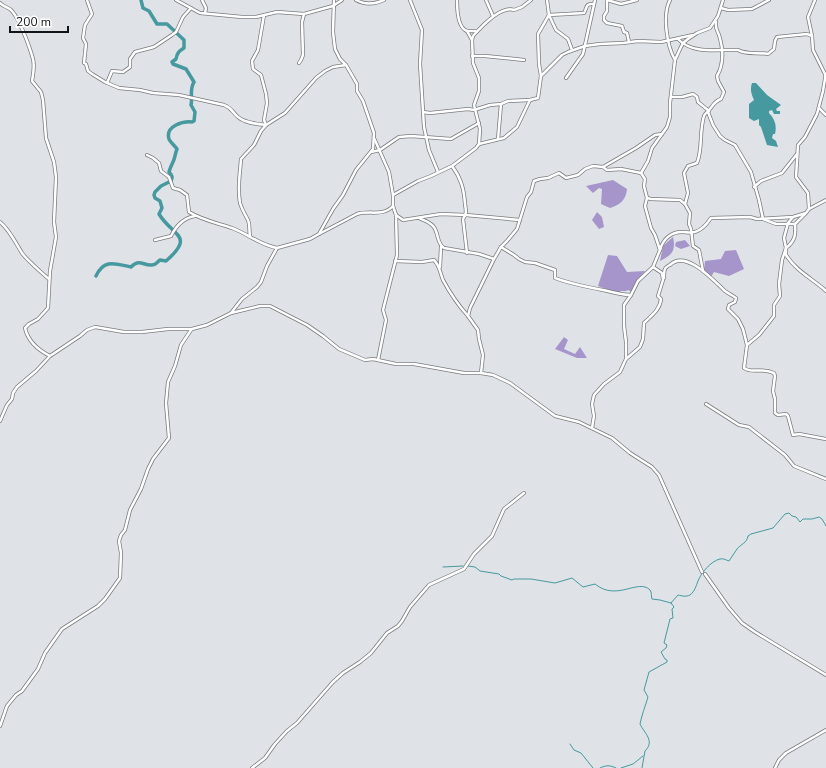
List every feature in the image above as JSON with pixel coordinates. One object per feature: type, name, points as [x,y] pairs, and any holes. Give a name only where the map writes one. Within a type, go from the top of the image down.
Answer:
[{"type":"street","points":[[87,0],[92,14],[85,25],[83,38],[86,44],[84,63],[86,64],[88,71],[107,83],[119,88],[201,99],[229,107],[240,119],[266,125]]},
{"type":"street","points":[[176,0],[200,13],[256,18],[277,12],[304,14],[333,6],[342,0]]},
{"type":"street","points":[[202,0],[206,8],[205,13]]},
{"type":"street","points":[[334,0],[333,39],[337,54],[346,65],[363,101],[374,138],[389,172],[393,195],[393,206],[396,215],[397,255],[383,310],[386,320],[378,360]]},
{"type":"street","points":[[356,0],[360,2],[376,3],[384,0]]},
{"type":"street","points":[[410,0],[422,30],[420,64],[423,112],[426,137],[438,172]]},
{"type":"street","points":[[457,0],[461,26],[467,31],[472,40]]},
{"type":"street","points":[[486,0],[493,16]]},
{"type":"street","points":[[479,144],[479,123],[474,110],[474,105],[479,91],[479,78],[472,56],[473,36],[493,16],[510,9],[514,10],[531,0]]},
{"type":"street","points":[[547,0],[549,15],[556,30],[568,39],[572,50]]},
{"type":"street","points":[[549,15],[584,13],[586,5],[600,0]]},
{"type":"street","points":[[629,42],[627,33],[624,32],[622,26],[607,23],[604,20],[604,16],[607,11],[607,0],[621,4],[637,0]]},
{"type":"street","points":[[670,0],[666,14],[670,51],[675,60]]},
{"type":"street","points":[[685,204],[688,193],[684,173],[688,166],[697,162],[700,156],[702,128],[705,114],[709,111],[715,101],[721,99],[724,92],[717,76],[721,68],[722,49],[715,27],[723,0]]},
{"type":"street","points":[[721,8],[728,10],[752,9],[769,0]]},
{"type":"street","points":[[809,209],[808,193],[796,177],[798,145],[805,137],[819,108],[826,79],[813,50],[808,17],[815,0]]},
{"type":"street","points":[[566,78],[583,54],[594,2]]},
{"type":"street","points":[[0,3],[1,5],[8,7],[16,16],[27,42],[33,60],[34,71],[32,81],[41,92],[46,138],[54,162],[56,177],[54,222],[56,237],[49,279],[48,308],[38,319],[28,324],[25,328],[30,340],[42,352],[50,356]]},
{"type":"street","points":[[107,83],[112,72],[123,72],[130,68],[130,59],[135,52],[154,48],[176,32],[183,17],[191,8]]},
{"type":"street","points":[[299,63],[303,55],[302,22],[304,14]]},
{"type":"street","points":[[264,15],[258,50],[252,62],[253,70],[261,75],[266,94],[267,103],[264,120],[266,125]]},
{"type":"street","points":[[423,112],[430,113],[468,109],[474,110],[508,101],[538,98],[541,76],[538,34],[549,15]]},
{"type":"street","points":[[541,76],[562,55],[572,50],[585,46],[638,40],[661,42],[678,39],[710,28],[716,21]]},
{"type":"street","points":[[467,31],[478,31]]},
{"type":"street","points":[[641,174],[648,161],[652,148],[667,127],[670,117],[670,103],[672,97],[675,60],[683,43],[697,33]]},
{"type":"street","points":[[678,39],[693,48],[701,50],[722,49],[738,50],[742,53],[756,52],[768,54],[774,49],[775,41],[778,37],[807,34],[812,36]]},
{"type":"street","points":[[472,56],[524,60]]},
{"type":"street","points":[[250,236],[249,222],[240,203],[238,179],[241,159],[254,145],[261,131],[266,125],[285,113],[316,78],[333,67],[346,65]]},
{"type":"street","points":[[672,97],[682,97],[694,94],[698,97],[698,102],[709,111],[708,112],[713,125],[720,136],[735,145],[751,172],[763,219]]},
{"type":"street","points":[[393,195],[418,181],[452,166],[470,153],[479,144],[504,138],[517,126],[530,100]]},
{"type":"street","points":[[498,139],[501,104]]},
{"type":"street","points":[[819,108],[826,114]]},
{"type":"street","points":[[371,152],[380,150],[400,137],[411,136],[451,139],[479,123]]},
{"type":"street","points":[[603,167],[636,148],[651,137],[662,134]]},
{"type":"street","points":[[319,234],[330,213],[343,195],[356,170],[373,149],[374,138]]},
{"type":"street","points":[[754,187],[761,182],[782,174],[797,154]]},
{"type":"street","points":[[146,155],[160,163],[161,171],[169,177],[173,188],[180,190],[187,195],[189,212],[250,236],[269,247],[277,248],[310,239],[356,214],[383,212],[387,211],[393,206]]},
{"type":"street","points":[[452,166],[459,175],[465,196],[466,215],[463,219],[467,252]]},
{"type":"street","points":[[468,316],[470,308],[494,259],[501,247],[517,229],[527,197],[531,192],[534,181],[548,178],[559,173],[566,178],[571,177],[578,175],[585,169],[593,166],[603,167],[607,170],[621,169],[641,174],[645,179],[644,186],[647,198],[645,206],[651,228],[660,250]]},
{"type":"street","points":[[647,198],[680,200],[685,204],[690,213],[689,224],[692,233],[691,237],[693,246],[699,250],[703,271]]},
{"type":"street","points":[[795,224],[809,209],[826,200]]},
{"type":"street","points":[[626,359],[624,305],[638,281],[652,267],[660,250],[661,243],[668,236],[674,232],[692,233],[700,230],[711,218],[730,218],[739,216],[763,219],[793,217],[806,213]]},
{"type":"street","points":[[396,215],[403,220],[441,214],[520,220]]},
{"type":"street","points":[[155,240],[171,236],[177,226],[185,219],[196,216]]},
{"type":"street","points":[[793,217],[788,223],[784,238],[786,255],[803,274],[816,282],[826,291]]},
{"type":"street","points":[[417,218],[433,225],[437,232],[437,238],[441,246],[439,268]]},
{"type":"street","points":[[763,219],[776,224],[795,224]]},
{"type":"street","points":[[0,222],[9,231],[22,254],[49,279]]},
{"type":"street","points":[[747,345],[759,335],[774,316],[774,305],[780,296],[782,260],[786,248],[792,244],[796,232],[795,224]]},
{"type":"street","points":[[441,246],[444,248],[494,259]]},
{"type":"street","points":[[501,247],[525,262],[535,263],[555,270],[555,278],[620,294],[631,295]]},
{"type":"street","points":[[231,313],[242,299],[254,290],[261,282],[267,266],[277,248]]},
{"type":"street","points":[[395,262],[422,262],[434,260],[438,264],[442,278],[456,301],[478,330],[483,355],[481,373]]},
{"type":"street","points":[[592,428],[594,416],[592,404],[594,395],[604,384],[620,372],[626,359],[640,347],[643,339],[644,323],[660,306],[661,299],[658,296],[665,269],[673,261],[680,260],[685,261],[703,271],[716,281],[727,293],[736,298],[734,302],[729,305],[728,309],[738,318],[743,329],[747,345],[744,368],[752,371],[759,369],[766,370],[774,373],[773,391],[775,399],[775,413],[778,415],[786,414],[793,435],[799,434],[826,439]]},
{"type":"street","points":[[652,267],[662,273],[663,280]]},
{"type":"street","points":[[0,421],[20,384],[36,371],[50,356],[93,326],[124,332],[192,329],[207,325],[231,313],[260,306],[270,306],[307,325],[339,349],[365,360],[373,359],[396,364],[414,364],[464,373],[493,375],[510,383],[555,416],[592,428],[612,438],[630,453],[652,467],[658,475],[703,573],[742,623],[826,676]]},
{"type":"street","points":[[0,726],[7,706],[16,695],[22,691],[38,669],[45,653],[59,632],[98,606],[120,578],[121,554],[119,541],[125,530],[130,510],[141,489],[148,468],[169,438],[166,403],[168,382],[175,366],[181,345],[192,329]]},
{"type":"street","points":[[706,404],[738,424],[749,427],[785,455],[794,466],[826,479]]},
{"type":"street","points":[[252,768],[265,758],[275,744],[333,682],[371,653],[387,633],[398,626],[410,607],[429,585],[464,568],[474,554],[492,536],[504,509],[524,493]]},
{"type":"street","points":[[775,768],[779,760],[786,753],[826,730]]},
{"type":"shaded area","points":[[613,180],[627,189],[622,202],[610,208],[601,204],[602,189],[599,188],[593,193],[586,186]]},
{"type":"shaded area","points":[[597,212],[602,217],[604,227],[599,229],[592,220]]},
{"type":"shaded area","points":[[673,237],[674,246],[672,252],[668,257],[660,261],[663,246]]},
{"type":"shaded area","points":[[685,240],[690,246],[681,249],[675,246],[676,242]]},
{"type":"shaded area","points":[[736,250],[744,269],[729,276],[714,272],[711,277],[704,270],[705,261],[721,259],[725,251]]},
{"type":"shaded area","points":[[608,255],[617,256],[627,272],[645,271],[637,280],[632,292],[628,290],[618,293],[598,286]]},
{"type":"shaded area","points":[[564,337],[568,340],[564,349],[575,354],[580,347],[587,358],[577,358],[555,349]]},
{"type":"water","points":[[752,83],[756,83],[767,95],[781,105],[776,109],[777,111],[780,111],[780,114],[774,114],[772,110],[769,111],[776,125],[776,131],[772,138],[776,141],[778,147],[767,145],[759,125],[759,119],[754,121],[749,118],[749,104],[754,100],[751,92]]},
{"type":"waterway","points":[[96,276],[99,270],[107,264],[131,267],[137,263],[152,265],[160,260],[166,261],[175,252],[180,241],[179,236],[159,214],[162,208],[160,201],[155,198],[154,195],[161,186],[171,181],[172,178],[169,172],[177,149],[170,141],[168,134],[176,125],[194,121],[195,112],[191,105],[192,88],[194,82],[186,69],[173,64],[172,62],[176,59],[178,52],[184,48],[184,40],[167,24],[157,24],[149,11],[143,8],[141,0]]},
{"type":"waterway","points":[[642,768],[645,751],[649,744],[648,738],[640,724],[648,697],[644,690],[649,672],[667,662],[661,652],[666,648],[667,645],[664,643],[670,619],[673,618],[672,609],[674,607],[671,603],[678,595],[690,595],[701,574],[710,565],[721,559],[729,561],[748,536],[773,528],[785,514],[789,513],[796,517],[800,522],[803,519],[819,517],[826,526]]},
{"type":"waterway","points":[[443,567],[463,566]]},
{"type":"waterway","points":[[468,566],[475,567],[480,571],[499,574],[512,580],[531,579],[555,583],[572,578],[583,587],[595,584],[603,589],[611,591],[645,587],[651,591],[652,599],[671,603]]},
{"type":"waterway","points":[[570,744],[574,750],[581,753],[593,768]]},
{"type":"waterway","points":[[621,768],[633,764],[643,756]]},
{"type":"waterway","points":[[600,768],[604,766],[612,766],[616,768]]}]
